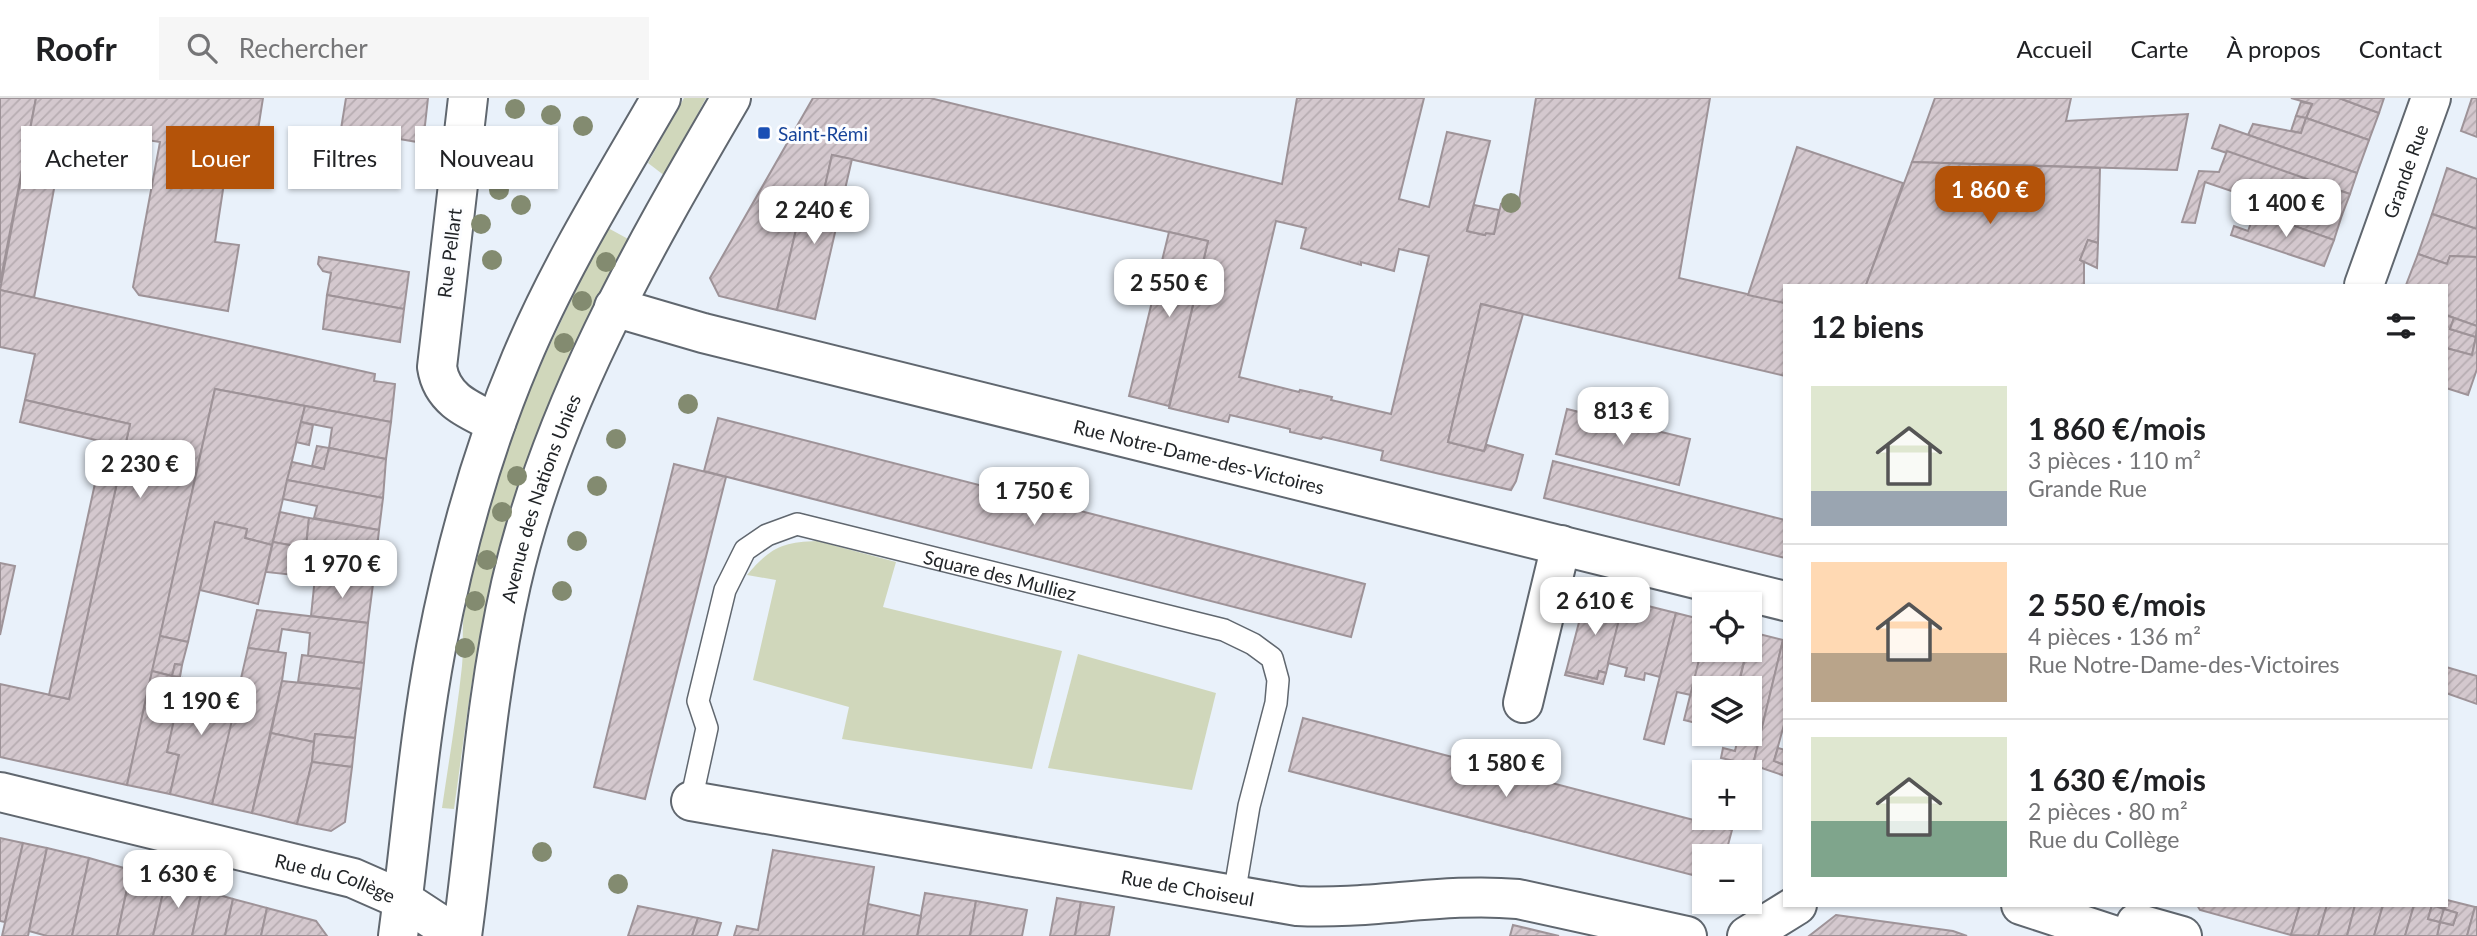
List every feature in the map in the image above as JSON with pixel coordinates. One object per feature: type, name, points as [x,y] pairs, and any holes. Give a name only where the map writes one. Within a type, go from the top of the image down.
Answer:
[{"type":"street","name":"Rue Pellart","points":[[468,98],[437,367],[439,379],[458,404],[496,423]]},
{"type":"street","points":[[400,918],[436,650],[466,521],[496,423],[520,359],[548,298],[661,98]]},
{"type":"street","name":"Avenue des Nations Unies","points":[[460,936],[495,672],[511,584],[548,459],[614,307],[731,98]]},
{"type":"street","name":"Grande Rue","points":[[2364,284],[2431,98]]},
{"type":"street","name":"Rue Notre-Dame-des-Victoires","points":[[614,307],[703,333],[1783,600]]},
{"type":"street","points":[[1523,703],[1561,545]]},
{"type":"street","name":"Rue du Collège","points":[[0,792],[337,873],[367,883],[400,918],[460,936]]},
{"type":"street","name":"Rue de Choiseul","points":[[691,801],[1297,906],[1331,908],[1441,898],[1496,897],[1518,899],[1687,936]]},
{"type":"street","points":[[1747,936],[1794,907]]},
{"type":"street","points":[[2032,907],[2182,936]]},
{"type":"lane","name":"Square des Mulliez","points":[[691,801],[708,728],[698,701],[725,590],[745,550],[768,535],[797,524],[1224,630],[1253,643],[1272,658],[1278,680],[1276,703],[1250,806],[1234,895]]},
{"type":"green space","points":[[684,98],[706,98],[665,176],[648,163]]},
{"type":"green space","points":[[608,228],[630,240],[589,316],[554,394],[510,516],[483,620],[454,809],[442,808],[462,666],[464,615],[487,509],[521,412],[541,365]]},
{"type":"green space","points":[[817,541],[896,562],[883,607],[1062,651],[1032,769],[842,739],[849,707],[753,680],[776,580],[747,575],[763,558],[778,548]]},
{"type":"green space","points":[[1078,654],[1216,693],[1192,790],[1048,768]]},
{"type":"building","points":[[0,98],[36,98],[31,126],[21,126],[21,175],[0,283]]},
{"type":"building","points":[[36,98],[263,98],[259,126],[166,126],[166,189],[223,189],[215,242],[239,245],[228,311],[139,295],[133,287],[160,142],[152,141],[152,126],[31,126]]},
{"type":"building","points":[[346,98],[428,98],[425,126],[415,126],[415,142],[401,139],[401,126],[341,126]]},
{"type":"building","points":[[813,98],[930,98],[1282,184],[1297,98],[1424,98],[1399,199],[1429,207],[1447,132],[1490,141],[1467,231],[1485,235],[1494,234],[1501,204],[1518,207],[1536,98],[1710,98],[1679,278],[1783,303],[1783,376],[1481,304],[1448,442],[1484,451],[1487,445],[1523,455],[1511,490],[1381,460],[1383,451],[1290,432],[1290,429],[1230,415],[1228,422],[1169,408],[1208,241],[832,155],[818,217],[800,213],[777,310],[719,296],[710,278]],"holes":[[[1276,221],[1306,228],[1301,248],[1394,271],[1399,249],[1429,256],[1391,414],[1331,400],[1332,397],[1239,377]]]},
{"type":"building","points":[[1935,98],[2071,98],[2066,121],[2188,114],[2177,170],[1912,162]]},
{"type":"building","points":[[2291,98],[2339,98],[2379,113],[2369,140],[2306,118],[2312,104]]},
{"type":"building","points":[[2339,98],[2384,98],[2379,113]]},
{"type":"building","points":[[2472,98],[2477,98],[2477,137],[2461,131]]},
{"type":"building","points":[[2301,102],[2312,104],[2306,118],[2296,116]]},
{"type":"building","points":[[2296,116],[2306,118],[2301,133],[2291,131]]},
{"type":"building","points":[[2306,118],[2369,140],[2357,173],[2248,135],[2253,124],[2301,133]]},
{"type":"building","points":[[2220,125],[2357,173],[2350,194],[2212,148]]},
{"type":"building","points":[[1797,147],[1903,183],[1866,284],[1783,284],[1783,303],[1748,295]]},
{"type":"building","points":[[2227,151],[2350,194],[2342,215],[2250,183],[2246,196],[2205,182],[2195,223],[2182,222],[2199,171],[2219,172]]},
{"type":"building","points":[[832,155],[852,159],[815,319],[777,310],[800,213],[818,217]]},
{"type":"building","points":[[1912,162],[2100,168],[2098,243],[2088,240],[2080,260],[2084,262],[2084,284],[1866,284]]},
{"type":"building","points":[[2447,168],[2477,179],[2477,229],[2432,214]]},
{"type":"building","points":[[21,178],[21,189],[54,189],[34,298],[0,290]]},
{"type":"building","points":[[2259,187],[2342,215],[2334,240],[2251,211]]},
{"type":"building","points":[[1474,205],[1499,210],[1494,234],[1467,231]]},
{"type":"building","points":[[2255,212],[2334,240],[2324,266],[2231,235],[2234,226],[2248,231]]},
{"type":"building","points":[[2432,214],[2477,229],[2477,257],[2450,256],[2447,264],[2418,254]]},
{"type":"building","points":[[1169,232],[1208,241],[1169,406],[1129,396]]},
{"type":"building","points":[[2088,240],[2098,243],[2097,268],[2080,260]]},
{"type":"building","points":[[2418,254],[2447,264],[2450,256],[2477,257],[2477,326],[2448,316],[2448,284],[2406,284]]},
{"type":"building","points":[[319,257],[409,272],[404,309],[327,295],[331,273],[323,271],[318,264]]},
{"type":"building","points":[[0,290],[375,374],[374,381],[395,384],[391,422],[215,389],[127,785],[0,757],[0,684],[69,699],[130,424],[25,400],[35,354],[0,347]]},
{"type":"building","points":[[327,295],[404,309],[400,342],[323,329]]},
{"type":"building","points":[[1481,304],[1523,314],[1484,451],[1448,442]]},
{"type":"building","points":[[2448,316],[2454,318],[2450,329],[2476,337],[2472,355],[2448,349]]},
{"type":"building","points":[[2454,318],[2477,326],[2476,337],[2450,329]]},
{"type":"building","points":[[2477,332],[2477,369],[2468,395],[2448,389],[2448,349],[2472,355]]},
{"type":"building","points":[[215,389],[305,406],[272,545],[245,538],[247,529],[215,522],[188,642],[160,636]]},
{"type":"building","points":[[25,400],[130,424],[69,699],[49,695],[104,442],[20,422]]},
{"type":"building","points":[[305,406],[391,422],[386,459],[329,448],[332,428],[301,422]]},
{"type":"building","points":[[1567,409],[1690,439],[1679,485],[1556,454]]},
{"type":"building","points":[[718,418],[1365,584],[1351,637],[704,471]]},
{"type":"building","points":[[301,422],[313,425],[309,445],[296,442]]},
{"type":"building","points":[[317,446],[329,448],[324,469],[312,466]]},
{"type":"building","points":[[329,448],[386,459],[383,498],[287,480],[292,462],[324,469]]},
{"type":"building","points":[[1553,461],[1783,519],[1783,558],[1544,498]]},
{"type":"building","points":[[674,464],[726,477],[645,799],[594,787]]},
{"type":"building","points":[[287,480],[383,498],[379,530],[314,518],[317,506],[283,499]]},
{"type":"building","points":[[280,512],[309,518],[306,548],[273,542]]},
{"type":"building","points":[[309,518],[379,530],[373,584],[303,576]]},
{"type":"building","points":[[215,522],[247,529],[245,538],[272,545],[258,604],[200,590]]},
{"type":"building","points":[[273,542],[306,548],[303,576],[266,572]]},
{"type":"building","points":[[0,563],[15,566],[0,635]]},
{"type":"building","points":[[315,577],[373,584],[368,623],[311,616]]},
{"type":"building","points":[[1600,594],[1624,600],[1606,673],[1599,671],[1597,679],[1566,672],[1583,607]]},
{"type":"building","points":[[1624,600],[1676,613],[1660,677],[1645,673],[1644,680],[1625,676],[1627,668],[1608,663]]},
{"type":"building","points":[[257,610],[368,623],[364,663],[308,656],[310,633],[282,629],[278,652],[248,648]]},
{"type":"building","points":[[1676,613],[1692,617],[1692,662],[1699,662],[1695,676],[1692,676],[1691,695],[1677,692],[1664,744],[1644,739]]},
{"type":"building","points":[[1762,635],[1783,640],[1762,728],[1762,676],[1741,676],[1744,662],[1762,662]]},
{"type":"building","points":[[160,636],[188,642],[182,665],[175,664],[172,676],[152,671]]},
{"type":"building","points":[[1783,640],[1783,728],[1774,761],[1783,764],[1783,775],[1762,768],[1762,760],[1754,760],[1758,746],[1762,746],[1762,728]]},
{"type":"building","points":[[248,648],[286,653],[252,813],[212,804]]},
{"type":"building","points":[[302,655],[364,663],[361,689],[298,682]]},
{"type":"building","points":[[1698,662],[1744,662],[1740,676],[1695,676]]},
{"type":"building","points":[[175,664],[182,665],[180,677],[172,676]]},
{"type":"building","points":[[2448,668],[2477,676],[2477,704],[2448,694]]},
{"type":"building","points":[[152,671],[172,676],[167,696],[179,699],[167,752],[179,755],[170,794],[127,785]]},
{"type":"building","points":[[1599,671],[1606,673],[1603,684],[1565,675],[1566,672],[1597,679]]},
{"type":"building","points":[[183,678],[209,684],[216,680],[228,683],[239,691],[212,804],[170,794],[179,755],[167,752]]},
{"type":"building","points":[[282,681],[361,689],[355,738],[315,734],[314,742],[271,733]]},
{"type":"building","points":[[1692,688],[1692,722],[1684,720]]},
{"type":"building","points":[[1303,718],[1692,820],[1692,830],[1732,830],[1728,844],[1692,844],[1692,875],[1289,771]]},
{"type":"building","points":[[271,733],[314,742],[312,762],[297,824],[252,813]]},
{"type":"building","points":[[315,734],[355,738],[352,767],[312,762]]},
{"type":"building","points":[[1736,746],[1758,746],[1754,760],[1721,758],[1723,748],[1735,751]]},
{"type":"building","points":[[1778,748],[1783,749],[1783,764],[1774,761]]},
{"type":"building","points":[[312,762],[352,767],[345,822],[331,831],[297,824]]},
{"type":"building","points":[[0,838],[23,843],[5,922],[0,921]]},
{"type":"building","points":[[23,843],[47,848],[28,936],[2,936]]},
{"type":"building","points":[[47,848],[89,858],[72,936],[47,936],[29,931]]},
{"type":"building","points":[[773,850],[874,867],[863,936],[734,936],[737,926],[758,930]]},
{"type":"building","points":[[89,858],[131,870],[117,936],[72,936]]},
{"type":"building","points":[[131,870],[166,880],[153,936],[117,936]]},
{"type":"building","points":[[166,880],[202,890],[192,936],[153,936]]},
{"type":"building","points":[[202,890],[233,899],[225,936],[192,936]]},
{"type":"building","points":[[925,893],[976,901],[970,936],[917,936]]},
{"type":"building","points":[[1057,898],[1081,902],[1075,936],[1050,936]]},
{"type":"building","points":[[233,899],[267,908],[261,936],[225,936]]},
{"type":"building","points":[[2448,900],[2475,907],[2467,936],[2437,936],[2440,922],[2453,925],[2457,913],[2444,909],[2448,907]]},
{"type":"building","points":[[976,901],[1027,910],[1022,936],[970,936]]},
{"type":"building","points":[[1081,902],[1114,907],[1109,936],[1075,936]]},
{"type":"building","points":[[868,904],[921,916],[917,936],[863,936]]},
{"type":"building","points":[[638,906],[698,918],[692,936],[628,936]]},
{"type":"building","points":[[2198,907],[2299,907],[2291,935],[2200,910]]},
{"type":"building","points":[[2299,907],[2326,907],[2318,936],[2291,935]]},
{"type":"building","points":[[2326,907],[2354,907],[2347,936],[2318,936]]},
{"type":"building","points":[[2354,907],[2382,907],[2374,936],[2347,936]]},
{"type":"building","points":[[2382,907],[2413,907],[2405,936],[2374,936]]},
{"type":"building","points":[[2413,907],[2431,907],[2428,919],[2440,922],[2437,936],[2405,936]]},
{"type":"building","points":[[2431,907],[2444,909],[2440,922],[2428,919]]},
{"type":"building","points":[[2475,907],[2477,936],[2467,936]]},
{"type":"building","points":[[267,908],[316,921],[327,936],[261,936]]},
{"type":"building","points":[[2444,909],[2457,913],[2453,925],[2440,922]]},
{"type":"building","points":[[1836,915],[1953,931],[1967,936],[1809,936]]},
{"type":"building","points":[[698,918],[721,923],[717,936],[692,936]]},
{"type":"building","points":[[1513,925],[1559,936],[1510,936]]},
{"type":"place","name":"Saint-Rémi","points":[[764,133]]}]
